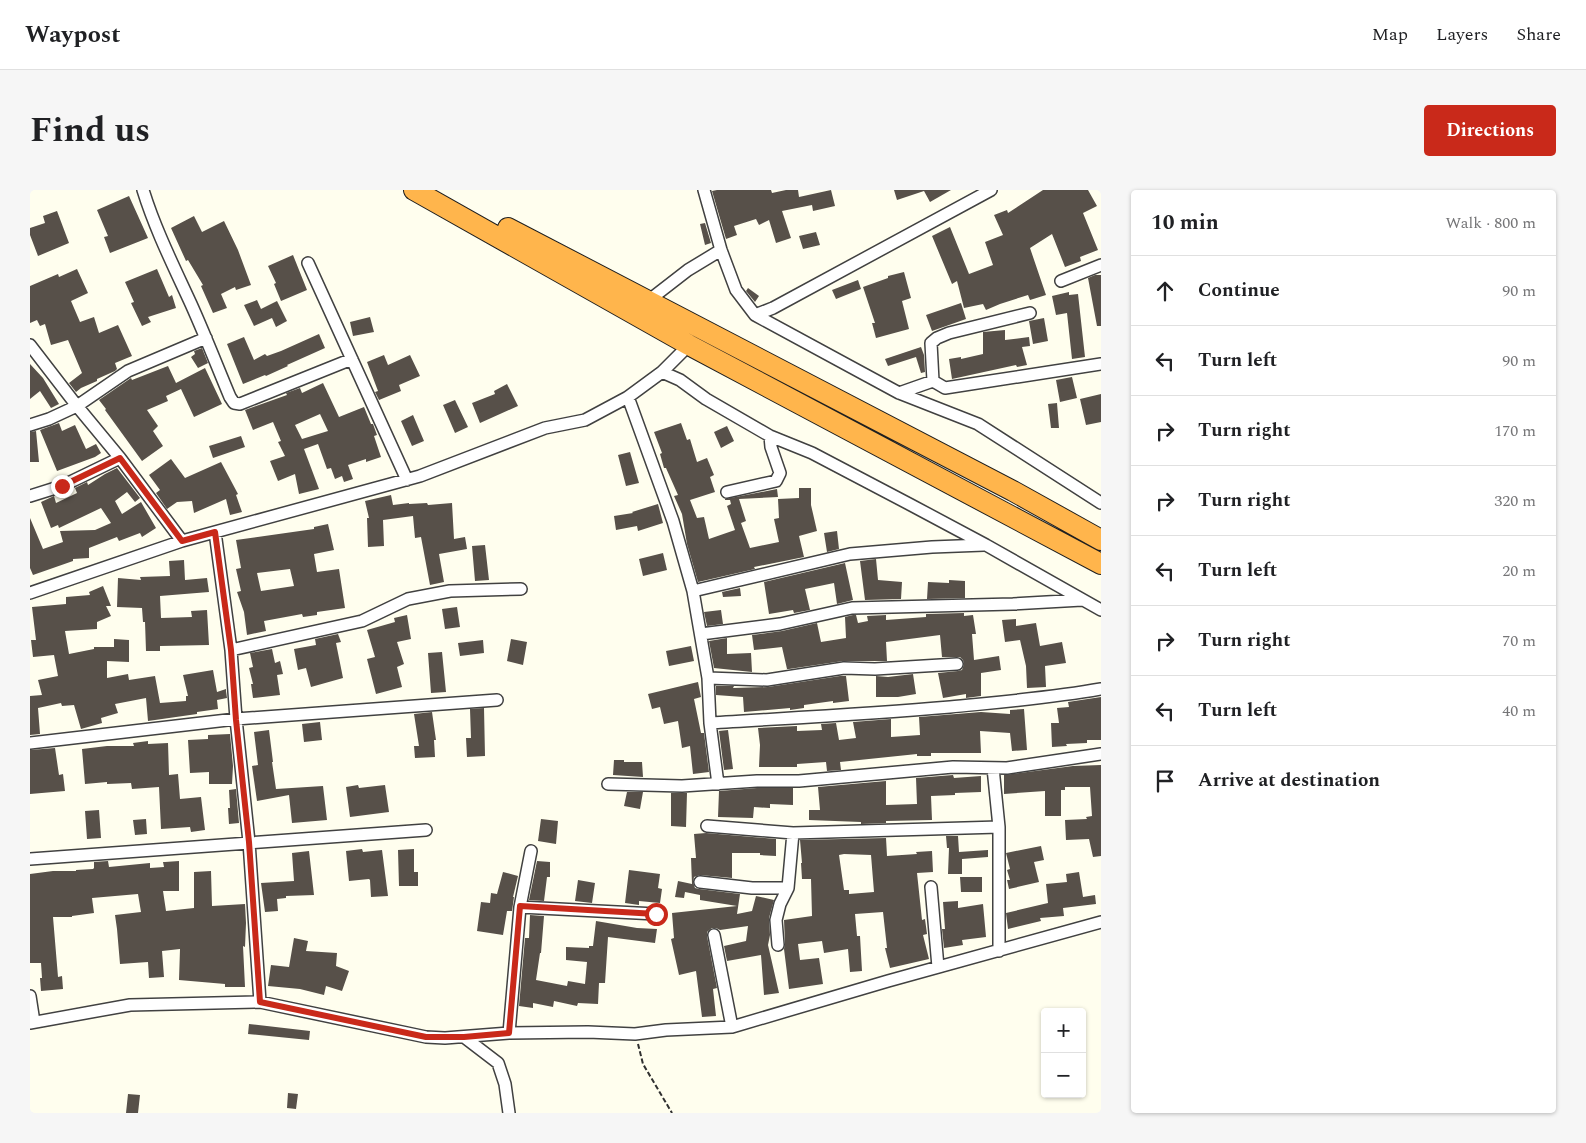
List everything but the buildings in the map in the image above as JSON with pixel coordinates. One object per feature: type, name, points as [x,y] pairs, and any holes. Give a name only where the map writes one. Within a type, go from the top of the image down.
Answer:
[{"type":"highway","points":[[414,190],[648,301],[1004,487],[1101,540]]},
{"type":"highway","points":[[439,190],[490,226],[689,344],[1101,564]]},
{"type":"street","points":[[143,190],[170,260],[234,403],[240,404],[352,359]]},
{"type":"street","points":[[755,315],[773,308],[991,190]]},
{"type":"street","points":[[707,191],[720,250],[736,290],[755,315],[899,393],[978,424],[1101,503]]},
{"type":"street","points":[[648,301],[688,270],[720,250]]},
{"type":"street","points":[[308,263],[407,480]]},
{"type":"street","points":[[1061,281],[1101,265]]},
{"type":"street","points":[[933,381],[931,343],[938,338],[949,333],[1030,313]]},
{"type":"street","points":[[30,425],[49,419],[76,406],[128,372],[206,338]]},
{"type":"street","points":[[30,593],[182,541],[407,480],[545,428],[585,420],[628,398],[662,372],[689,344]]},
{"type":"street","points":[[30,345],[76,406],[120,458],[182,541]]},
{"type":"street","points":[[899,393],[933,381],[945,388],[1101,364]]},
{"type":"street","points":[[662,372],[680,380],[706,399],[770,436],[812,453],[986,545],[1101,610]]},
{"type":"street","points":[[628,398],[673,521],[693,591],[708,678],[710,724],[718,784]]},
{"type":"street","points":[[727,492],[776,481],[780,472],[771,447],[770,436]]},
{"type":"street","points":[[30,496],[62,486],[120,458]]},
{"type":"street","points":[[215,532],[231,650],[236,720],[249,842],[260,1002]]},
{"type":"street","points":[[693,591],[850,554],[932,547],[986,545]]},
{"type":"street","points":[[231,650],[362,621],[408,599],[450,592],[521,589]]},
{"type":"street","points":[[701,634],[780,624],[852,608],[1013,604],[1082,600]]},
{"type":"street","points":[[708,678],[766,680],[844,668],[875,669],[958,664]]},
{"type":"street","points":[[710,724],[991,703],[1060,696],[1101,689]]},
{"type":"street","points":[[30,743],[236,720],[498,700]]},
{"type":"street","points":[[608,784],[682,786],[757,780],[799,781],[954,767],[1008,768],[1101,754]]},
{"type":"street","points":[[993,768],[999,827],[999,951]]},
{"type":"street","points":[[706,826],[792,833],[999,827]]},
{"type":"street","points":[[30,859],[426,830]]},
{"type":"street","points":[[778,944],[776,920],[780,904],[788,888],[792,833]]},
{"type":"street","points":[[509,1033],[520,906],[531,851]]},
{"type":"street","points":[[700,882],[752,888],[788,888]]},
{"type":"street","points":[[931,887],[938,967]]},
{"type":"street","points":[[520,906],[656,914]]},
{"type":"street","points":[[30,996],[32,1022],[130,1005],[260,1002],[426,1037],[464,1037],[509,1033],[588,1032],[635,1034],[666,1030],[732,1027],[1101,922]]},
{"type":"street","points":[[714,936],[732,1027]]},
{"type":"street","points":[[464,1037],[498,1063],[506,1084],[509,1113]]},
{"type":"path","points":[[635,1034],[643,1064],[672,1113]]},
{"type":"route","points":[[62,486],[120,458],[182,541],[215,532],[231,650],[236,720],[249,842],[260,1002],[426,1037],[445,1038],[509,1033],[520,906],[656,914]]}]
